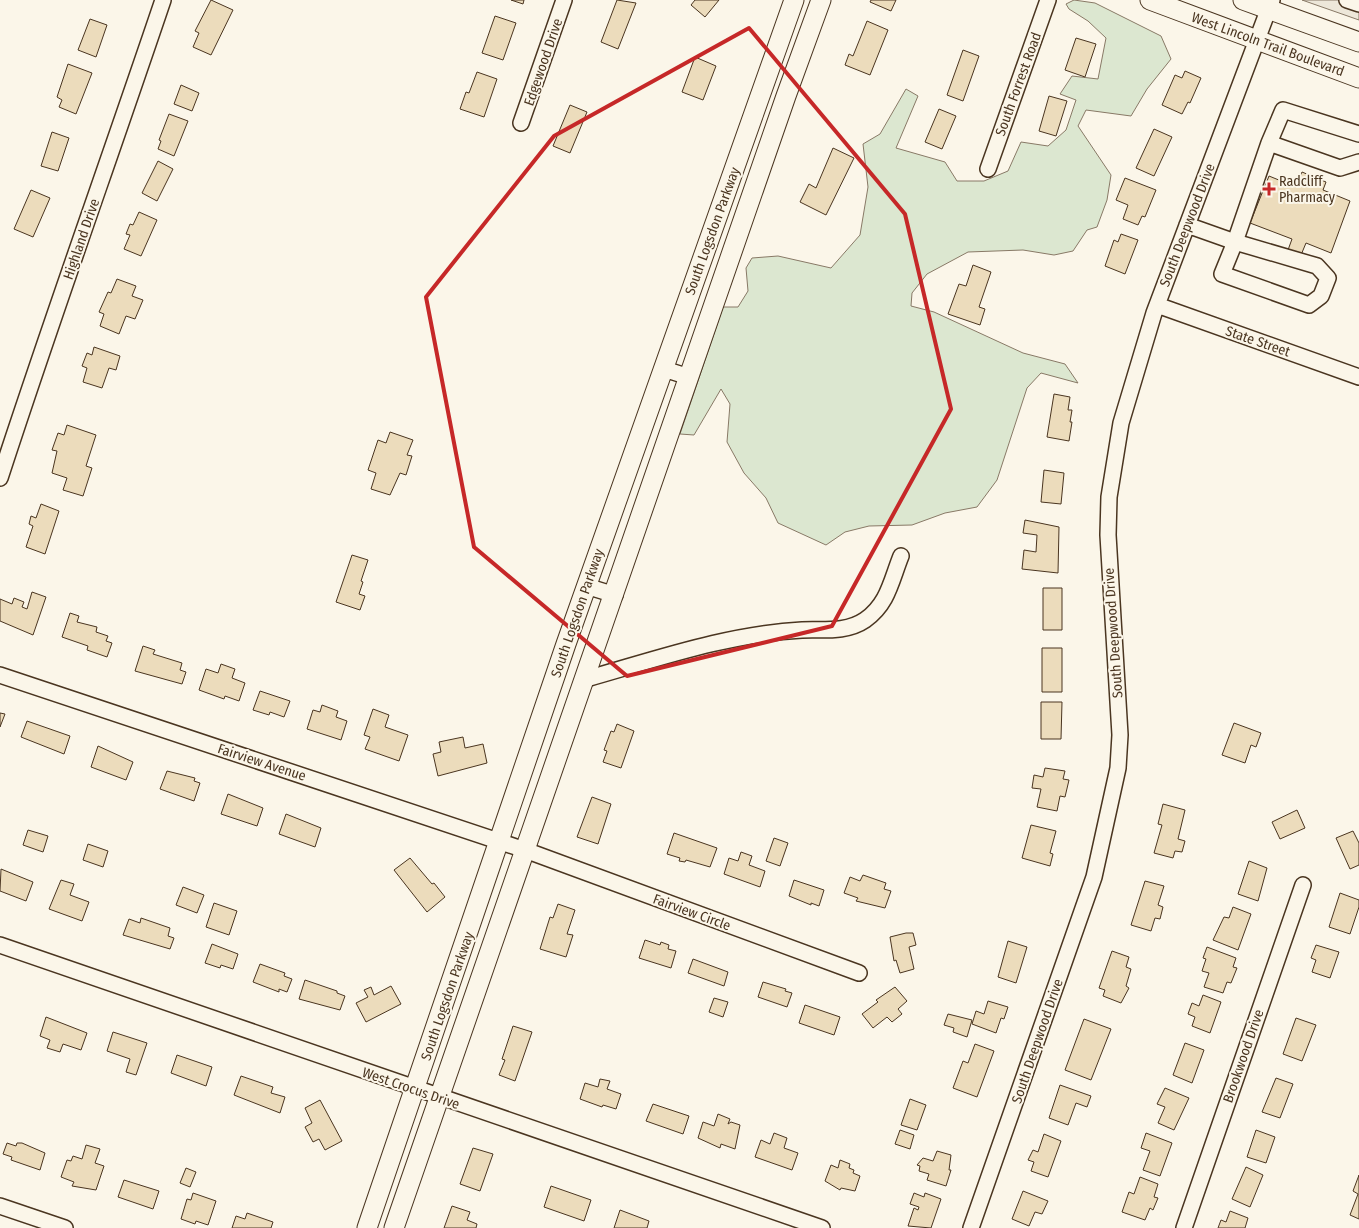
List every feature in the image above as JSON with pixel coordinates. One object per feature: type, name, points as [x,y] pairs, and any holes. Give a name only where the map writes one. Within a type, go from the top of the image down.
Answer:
[{"type":"main road","name":"South Logsdon Parkway","points":[[366,1228],[500,842],[586,586],[794,0]]},
{"type":"main road","name":"South Logsdon Parkway","points":[[394,1228],[821,0]]},
{"type":"main road","name":"West Lincoln Trail Boulevard","points":[[1150,0],[1359,78]]},
{"type":"main road","points":[[1243,0],[1270,5],[1359,42]]},
{"type":"street","name":"Highland Drive","points":[[0,478],[5,449],[72,268],[162,0]]},
{"type":"street","name":"Edgewood Drive","points":[[521,123],[564,0]]},
{"type":"street","name":"South Forrest Road","points":[[988,169],[1048,0]]},
{"type":"street","points":[[1347,0],[1359,4]]},
{"type":"street","name":"South Deepwood Drive","points":[[971,1228],[1094,877],[1114,792],[1120,735],[1109,565],[1110,497],[1121,423],[1158,305],[1270,5]]},
{"type":"street","points":[[1187,225],[1235,242],[1317,266],[1328,278],[1321,296],[1309,305],[1222,274],[1235,242],[1283,110],[1359,134]]},
{"type":"street","points":[[1270,143],[1340,168],[1359,162]]},
{"type":"street","name":"State Street","points":[[1158,305],[1359,377]]},
{"type":"street","points":[[664,369],[689,378]]},
{"type":"street","points":[[586,679],[724,640],[802,630],[834,631],[863,622],[882,606],[901,556]]},
{"type":"street","points":[[586,586],[615,595]]},
{"type":"street","name":"Fairview Avenue","points":[[0,675],[525,850]]},
{"type":"street","name":"Fairview Circle","points":[[525,850],[859,973]]},
{"type":"street","name":"Brookwood Drive","points":[[1184,1228],[1302,884]]},
{"type":"street","name":"West Crocus Drive","points":[[0,945],[439,1098],[822,1228]]},
{"type":"street","points":[[0,1206],[65,1228]]},
{"type":"highlighted area","points":[[749,28],[905,214],[951,409],[832,626],[627,676],[474,547],[426,297],[554,136]]},
{"type":"green space","points":[[1074,0],[1095,3],[1161,36],[1171,59],[1147,89],[1131,116],[1086,110],[1078,126],[1111,175],[1107,200],[1097,227],[1087,230],[1073,251],[1054,255],[1023,250],[968,252],[927,274],[912,293],[911,306],[934,312],[1023,353],[1065,364],[1078,383],[1041,373],[1027,388],[997,480],[977,507],[945,513],[912,525],[869,526],[845,532],[826,545],[778,523],[766,498],[744,473],[727,442],[730,404],[721,389],[694,435],[680,434],[723,307],[738,307],[748,291],[746,268],[752,258],[778,256],[831,268],[860,235],[868,187],[863,144],[880,134],[906,89],[918,96],[896,148],[945,162],[957,181],[984,181],[1008,171],[1021,142],[1048,146],[1066,130],[1076,100],[1060,94],[1072,76],[1098,79],[1106,38],[1088,21],[1069,9],[1066,4]]},
{"type":"shaded area","points":[[1302,0],[1359,0],[1359,20]]},
{"type":"building","points":[[211,0],[233,10],[211,55],[193,47],[199,33],[195,31]]},
{"type":"building","points":[[511,0],[524,0],[523,4]]},
{"type":"building","points":[[617,0],[636,3],[618,49],[601,42]]},
{"type":"building","points":[[695,0],[719,0],[705,17],[691,5]]},
{"type":"building","points":[[871,0],[896,0],[891,11],[870,2]]},
{"type":"building","points":[[495,16],[516,23],[503,60],[482,53]]},
{"type":"building","points":[[90,19],[107,25],[96,57],[78,50]]},
{"type":"building","points":[[867,21],[888,30],[870,75],[845,65],[849,54],[853,56]]},
{"type":"building","points":[[1076,38],[1096,44],[1085,77],[1065,70]]},
{"type":"building","points":[[963,50],[979,56],[963,101],[947,95]]},
{"type":"building","points":[[695,57],[716,66],[703,100],[682,92]]},
{"type":"building","points":[[68,64],[92,73],[76,114],[59,107],[62,100],[57,97]]},
{"type":"building","points":[[1185,71],[1201,78],[1190,103],[1188,102],[1182,114],[1162,105],[1175,75],[1182,78]]},
{"type":"building","points":[[477,72],[497,79],[484,117],[460,109],[466,92],[469,93]]},
{"type":"building","points":[[181,85],[199,93],[192,111],[174,104]]},
{"type":"building","points":[[1049,96],[1067,101],[1056,136],[1039,131]]},
{"type":"building","points":[[570,105],[587,112],[570,153],[553,146]]},
{"type":"building","points":[[939,109],[956,116],[942,149],[925,142]]},
{"type":"building","points":[[169,114],[188,121],[174,156],[158,149],[161,141],[159,140]]},
{"type":"building","points":[[1154,129],[1172,137],[1154,176],[1136,168]]},
{"type":"building","points":[[52,132],[69,138],[58,171],[41,166]]},
{"type":"building","points":[[833,148],[854,158],[826,215],[800,202],[809,184],[816,188]]},
{"type":"building","points":[[158,161],[173,169],[157,201],[142,193]]},
{"type":"building","points":[[1302,172],[1326,182],[1323,190],[1350,201],[1331,253],[1306,243],[1301,255],[1288,250],[1292,239],[1250,223],[1269,176],[1296,187]]},
{"type":"building","points":[[1125,178],[1156,190],[1145,217],[1142,216],[1138,225],[1123,219],[1128,205],[1116,200]]},
{"type":"building","points":[[31,190],[50,198],[33,237],[14,229]]},
{"type":"building","points":[[139,212],[157,220],[141,256],[124,249],[130,235],[126,234],[130,224],[133,225]]},
{"type":"building","points":[[1121,234],[1138,240],[1125,274],[1105,266],[1114,240],[1118,242]]},
{"type":"building","points":[[973,265],[991,272],[979,307],[985,309],[980,325],[948,314],[959,284],[966,286]]},
{"type":"building","points":[[117,279],[136,286],[132,296],[143,300],[135,319],[126,316],[119,334],[100,326],[104,314],[99,312],[108,292],[111,293]]},
{"type":"building","points":[[94,347],[120,356],[116,370],[109,368],[102,388],[83,382],[87,368],[82,366],[87,353],[92,355]]},
{"type":"building","points":[[1054,394],[1070,397],[1068,410],[1072,410],[1070,422],[1072,422],[1069,441],[1047,437]]},
{"type":"building","points":[[67,425],[96,435],[86,466],[92,468],[83,496],[63,490],[67,478],[52,473],[57,451],[52,450],[58,433],[64,435]]},
{"type":"building","points":[[390,432],[413,440],[407,455],[412,456],[406,475],[400,473],[390,495],[371,489],[376,473],[368,470],[378,440],[386,443]]},
{"type":"building","points":[[1044,470],[1064,473],[1061,504],[1041,502]]},
{"type":"building","points":[[41,504],[59,511],[45,554],[26,547],[33,526],[29,524],[31,516],[36,518]]},
{"type":"building","points":[[1025,520],[1059,527],[1058,573],[1022,569],[1024,550],[1036,552],[1037,535],[1023,533]]},
{"type":"building","points":[[352,555],[368,560],[361,581],[363,582],[359,594],[365,596],[360,610],[336,602]]},
{"type":"building","points":[[1043,588],[1062,588],[1062,630],[1043,630]]},
{"type":"building","points":[[32,592],[46,597],[33,635],[0,621],[0,599],[12,604],[14,598],[24,602],[22,607],[27,609]]},
{"type":"building","points":[[70,613],[79,616],[77,622],[97,627],[96,632],[108,636],[106,641],[112,643],[107,657],[87,650],[88,646],[62,637]]},
{"type":"building","points":[[143,646],[155,650],[153,654],[182,663],[180,670],[186,672],[182,684],[135,671]]},
{"type":"building","points":[[1042,648],[1062,648],[1062,692],[1042,692]]},
{"type":"building","points":[[221,664],[235,669],[232,678],[245,683],[239,701],[225,696],[224,699],[199,690],[206,669],[218,673]]},
{"type":"building","points":[[260,691],[290,701],[284,717],[270,712],[269,715],[253,710]]},
{"type":"building","points":[[1041,702],[1062,702],[1061,739],[1041,739]]},
{"type":"building","points":[[322,705],[338,711],[336,717],[347,721],[341,740],[307,729],[313,710],[320,712]]},
{"type":"building","points":[[373,709],[389,715],[385,727],[408,735],[399,761],[365,749],[370,737],[364,735]]},
{"type":"building","points":[[0,713],[5,714],[0,727]]},
{"type":"building","points":[[27,721],[70,736],[64,754],[21,737]]},
{"type":"building","points":[[1234,723],[1261,733],[1256,747],[1251,745],[1245,763],[1222,755]]},
{"type":"building","points":[[617,724],[634,731],[621,768],[603,762],[607,751],[604,750],[611,731],[614,732]]},
{"type":"building","points":[[463,737],[465,748],[483,744],[487,763],[438,776],[433,754],[441,752],[439,742]]},
{"type":"building","points":[[98,746],[133,762],[126,780],[91,767]]},
{"type":"building","points":[[1045,768],[1065,771],[1063,779],[1069,780],[1065,797],[1060,796],[1057,811],[1037,807],[1041,789],[1032,788],[1034,775],[1043,777]]},
{"type":"building","points":[[167,771],[195,778],[194,781],[200,783],[194,801],[160,789]]},
{"type":"building","points":[[228,794],[263,808],[257,826],[221,814]]},
{"type":"building","points":[[592,797],[611,804],[598,844],[577,837]]},
{"type":"building","points":[[1163,804],[1185,810],[1178,839],[1185,841],[1182,852],[1175,851],[1173,858],[1154,853],[1162,825],[1158,824]]},
{"type":"building","points":[[1297,810],[1305,828],[1280,839],[1272,822]]},
{"type":"building","points":[[286,814],[321,828],[315,847],[279,834]]},
{"type":"building","points":[[1031,825],[1056,831],[1050,853],[1053,854],[1050,866],[1022,858]]},
{"type":"building","points":[[28,830],[48,836],[43,852],[23,845]]},
{"type":"building","points":[[1353,831],[1359,843],[1359,865],[1350,869],[1336,838]]},
{"type":"building","points":[[674,833],[717,848],[710,867],[686,860],[685,862],[679,861],[680,858],[667,854]]},
{"type":"building","points":[[774,838],[788,843],[780,866],[766,861]]},
{"type":"building","points":[[88,844],[108,851],[103,867],[83,860]]},
{"type":"building","points":[[741,852],[752,856],[749,865],[765,871],[760,887],[724,874],[729,858],[738,861]]},
{"type":"building","points":[[410,858],[445,897],[427,912],[394,870]]},
{"type":"building","points":[[1249,861],[1267,868],[1258,901],[1238,894]]},
{"type":"building","points":[[1,869],[33,882],[26,901],[0,891]]},
{"type":"building","points":[[863,875],[886,883],[884,889],[891,891],[885,908],[856,901],[858,898],[844,893],[850,877],[860,881]]},
{"type":"building","points":[[61,880],[74,884],[70,895],[89,902],[82,921],[49,909]]},
{"type":"building","points":[[794,880],[824,890],[819,906],[811,903],[811,905],[789,896]]},
{"type":"building","points":[[1145,881],[1164,886],[1158,905],[1163,907],[1160,919],[1155,918],[1151,931],[1131,925]]},
{"type":"building","points":[[183,887],[204,895],[197,913],[176,905]]},
{"type":"building","points":[[1340,893],[1359,900],[1359,907],[1350,934],[1329,927]]},
{"type":"building","points":[[214,903],[237,911],[229,935],[206,927]]},
{"type":"building","points":[[558,904],[575,910],[567,934],[573,935],[566,957],[540,949],[550,917],[553,918]]},
{"type":"building","points":[[1233,907],[1251,914],[1238,950],[1213,940],[1224,917],[1229,918]]},
{"type":"building","points":[[141,918],[170,928],[168,936],[174,938],[170,949],[123,935],[129,919],[140,923]]},
{"type":"building","points":[[913,933],[916,945],[909,947],[914,969],[900,973],[896,960],[894,961],[890,937]]},
{"type":"building","points":[[645,940],[660,945],[661,942],[669,945],[668,949],[676,951],[671,968],[639,958]]},
{"type":"building","points":[[1008,941],[1027,947],[1016,983],[998,977]]},
{"type":"building","points":[[212,944],[238,954],[233,969],[221,965],[220,968],[205,963]]},
{"type":"building","points":[[1316,945],[1339,952],[1330,978],[1312,972],[1316,960],[1311,958]]},
{"type":"building","points":[[1207,947],[1236,958],[1233,967],[1237,968],[1231,983],[1227,982],[1223,993],[1204,987],[1209,973],[1202,971],[1206,959],[1203,958]]},
{"type":"building","points":[[1112,951],[1129,957],[1126,967],[1131,969],[1126,986],[1129,988],[1121,1003],[1103,996],[1105,990],[1099,988]]},
{"type":"building","points":[[693,959],[728,972],[724,986],[688,973]]},
{"type":"building","points":[[260,964],[285,973],[284,976],[292,979],[287,992],[279,989],[279,992],[253,982]]},
{"type":"building","points":[[305,980],[337,991],[337,993],[345,996],[340,1010],[299,999]]},
{"type":"building","points":[[763,982],[786,989],[785,991],[792,993],[787,1007],[758,997]]},
{"type":"building","points":[[391,986],[401,1004],[366,1022],[356,1003],[368,997],[364,990],[371,987],[374,995]]},
{"type":"building","points":[[895,987],[907,1001],[898,1009],[902,1014],[892,1022],[887,1017],[873,1028],[862,1014],[878,1002],[876,1000]]},
{"type":"building","points":[[1203,995],[1221,1002],[1210,1033],[1192,1026],[1195,1017],[1188,1014],[1192,1003],[1199,1006]]},
{"type":"building","points":[[714,998],[728,1002],[723,1017],[709,1012]]},
{"type":"building","points":[[988,1001],[1008,1007],[1004,1019],[1001,1018],[996,1033],[972,1024],[976,1011],[984,1014]]},
{"type":"building","points":[[805,1005],[840,1017],[834,1035],[799,1023]]},
{"type":"building","points":[[948,1014],[972,1020],[967,1037],[953,1032],[954,1028],[944,1025]]},
{"type":"building","points":[[46,1017],[87,1033],[81,1050],[63,1044],[60,1052],[47,1048],[50,1040],[40,1036]]},
{"type":"building","points":[[1296,1018],[1316,1025],[1302,1061],[1283,1054]]},
{"type":"building","points":[[1084,1019],[1111,1029],[1091,1080],[1065,1070]]},
{"type":"building","points":[[513,1026],[532,1032],[515,1081],[499,1075],[505,1060],[502,1059]]},
{"type":"building","points":[[113,1032],[147,1043],[136,1075],[126,1072],[130,1059],[107,1051]]},
{"type":"building","points":[[1185,1043],[1204,1050],[1192,1083],[1173,1075]]},
{"type":"building","points":[[975,1044],[994,1051],[977,1097],[953,1088],[963,1061],[968,1063]]},
{"type":"building","points":[[177,1055],[212,1067],[206,1086],[171,1073]]},
{"type":"building","points":[[241,1076],[273,1087],[271,1093],[285,1097],[280,1113],[234,1095]]},
{"type":"building","points":[[1276,1078],[1293,1084],[1280,1118],[1262,1112]]},
{"type":"building","points":[[600,1079],[610,1081],[607,1089],[621,1094],[616,1109],[603,1105],[602,1107],[580,1099],[585,1083],[598,1087]]},
{"type":"building","points":[[1060,1085],[1091,1096],[1087,1107],[1076,1103],[1068,1125],[1049,1118]]},
{"type":"building","points":[[1165,1088],[1189,1098],[1174,1130],[1158,1123],[1165,1107],[1157,1104]]},
{"type":"building","points":[[910,1099],[926,1105],[917,1130],[901,1125]]},
{"type":"building","points":[[320,1100],[342,1141],[325,1150],[319,1139],[313,1142],[305,1127],[312,1123],[305,1108]]},
{"type":"building","points":[[653,1104],[689,1116],[683,1134],[646,1121]]},
{"type":"building","points":[[718,1114],[730,1119],[728,1124],[731,1122],[740,1125],[735,1149],[721,1144],[720,1148],[698,1138],[703,1122],[714,1126]]},
{"type":"building","points":[[900,1130],[914,1135],[910,1149],[895,1144]]},
{"type":"building","points":[[1256,1130],[1275,1137],[1266,1163],[1247,1157]]},
{"type":"building","points":[[774,1133],[787,1138],[784,1148],[798,1153],[792,1170],[755,1157],[761,1140],[770,1144]]},
{"type":"building","points":[[1146,1133],[1172,1143],[1160,1176],[1143,1170],[1150,1151],[1141,1148]]},
{"type":"building","points":[[1044,1134],[1061,1141],[1048,1177],[1031,1171],[1034,1162],[1028,1160],[1033,1150],[1038,1152]]},
{"type":"building","points":[[7,1143],[16,1146],[17,1143],[22,1143],[45,1153],[40,1170],[11,1160],[12,1157],[3,1154]]},
{"type":"building","points":[[86,1145],[100,1149],[95,1163],[104,1166],[96,1190],[72,1186],[74,1182],[61,1177],[67,1160],[71,1161],[73,1156],[82,1159]]},
{"type":"building","points":[[473,1148],[493,1154],[480,1191],[460,1184]]},
{"type":"building","points":[[937,1151],[951,1155],[949,1170],[951,1170],[946,1186],[927,1180],[929,1174],[919,1171],[920,1166],[917,1165],[923,1158],[933,1161]]},
{"type":"building","points":[[840,1160],[850,1164],[849,1168],[854,1170],[853,1173],[860,1176],[855,1191],[841,1188],[840,1190],[825,1181],[831,1165],[838,1168]]},
{"type":"building","points":[[1246,1167],[1263,1175],[1250,1207],[1232,1199]]},
{"type":"building","points":[[186,1168],[196,1172],[190,1187],[180,1183]]},
{"type":"building","points":[[1359,1175],[1359,1219],[1350,1215],[1358,1194],[1353,1191]]},
{"type":"building","points":[[1140,1177],[1158,1184],[1154,1197],[1158,1198],[1153,1210],[1150,1208],[1145,1220],[1122,1212],[1129,1192],[1134,1194]]},
{"type":"building","points":[[124,1180],[159,1191],[153,1209],[118,1197]]},
{"type":"building","points":[[551,1186],[591,1200],[584,1221],[544,1207]]},
{"type":"building","points":[[1023,1191],[1048,1201],[1042,1214],[1035,1212],[1029,1226],[1012,1219]]},
{"type":"building","points":[[193,1193],[216,1201],[208,1225],[196,1221],[195,1224],[181,1219],[187,1199],[191,1200]]},
{"type":"building","points":[[914,1193],[924,1197],[925,1193],[941,1199],[931,1228],[908,1226],[914,1208],[918,1210],[919,1207],[910,1204]]},
{"type":"building","points":[[452,1206],[470,1212],[467,1220],[477,1224],[476,1228],[444,1228]]},
{"type":"building","points":[[620,1210],[649,1221],[647,1228],[614,1228]]},
{"type":"building","points":[[1230,1211],[1248,1218],[1245,1228],[1218,1228],[1221,1220],[1226,1222]]},
{"type":"building","points":[[247,1213],[273,1222],[271,1228],[232,1228],[236,1216],[245,1219]]},
{"type":"place","name":"Radcliff Pharmacy","points":[[1269,189]]}]
